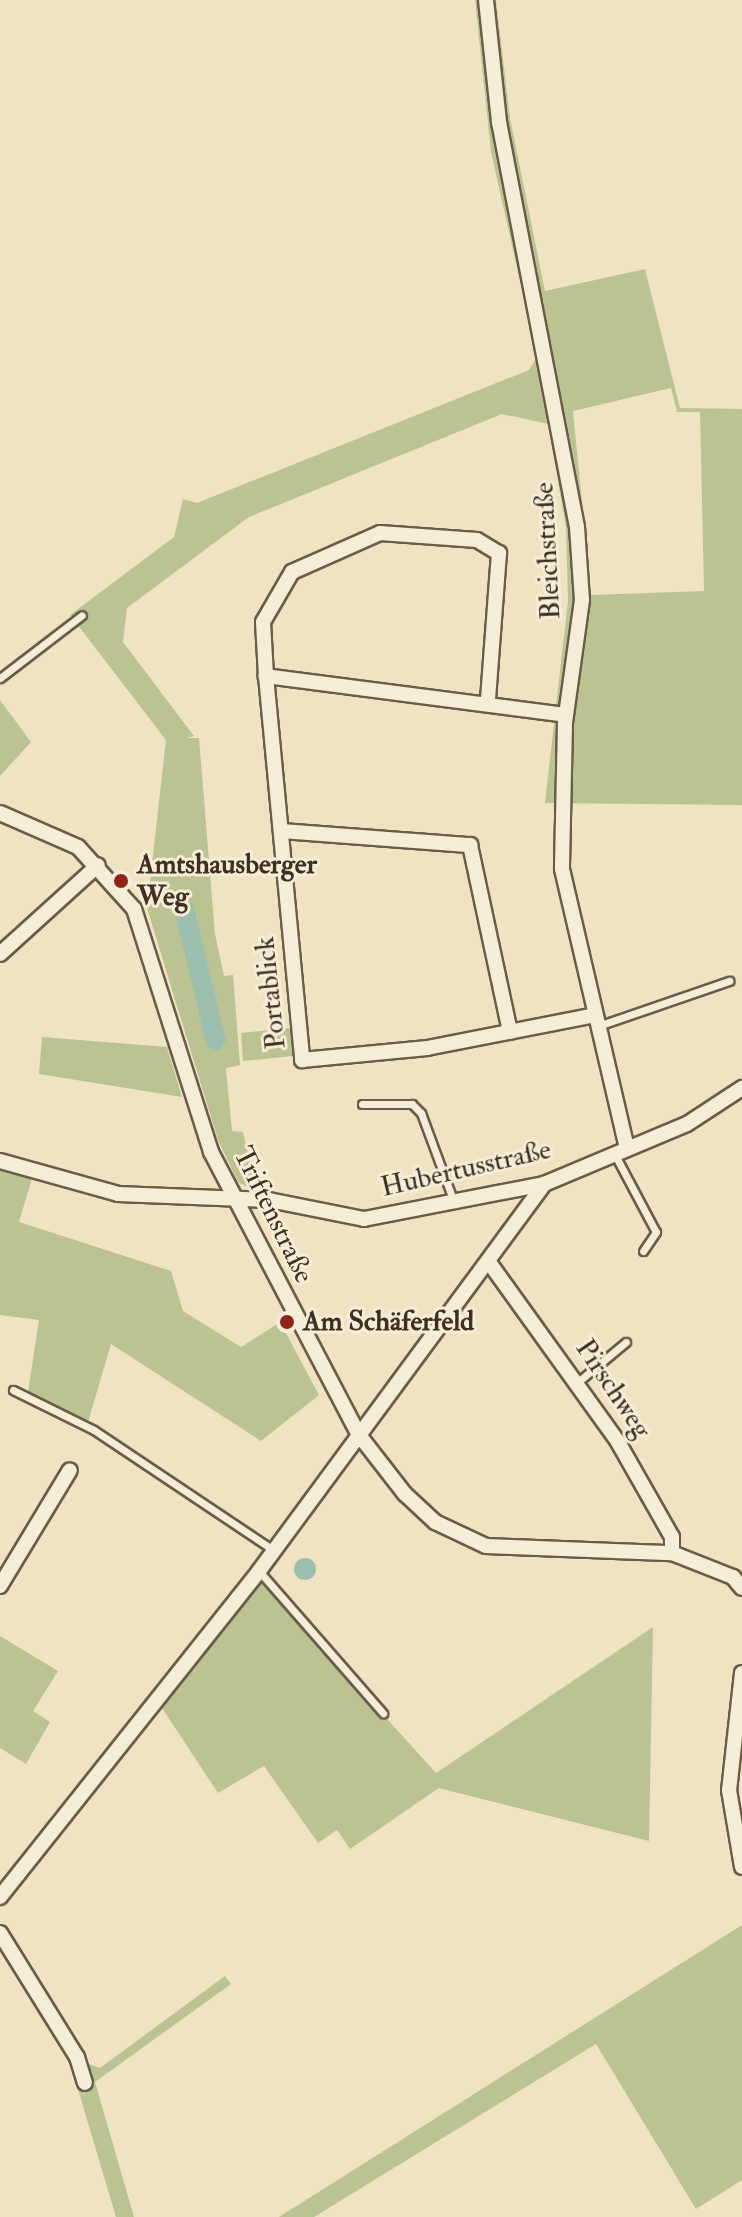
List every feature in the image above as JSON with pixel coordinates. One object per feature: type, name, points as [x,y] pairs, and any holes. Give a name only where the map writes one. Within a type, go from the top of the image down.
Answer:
[{"type":"street","name":"Bleichstraße","points":[[486,0],[499,122],[573,485],[582,600],[566,715],[562,869],[596,1020],[620,1150]]},
{"type":"street","name":"Portablick","points":[[488,700],[499,553],[477,540],[380,533],[292,572],[263,622],[302,1060],[596,1020]]},
{"type":"street","points":[[266,676],[488,700],[566,715]]},
{"type":"street","points":[[0,813],[78,847],[98,865],[0,954]]},
{"type":"street","points":[[282,831],[470,845],[510,1032]]},
{"type":"street","name":"Triftenstraße","points":[[98,865],[134,909],[232,1197],[359,1435],[405,1494],[458,1536],[486,1546],[672,1553],[733,1577],[742,1588]]},
{"type":"street","name":"Hubertusstraße","points":[[0,1161],[118,1194],[232,1197],[364,1219],[544,1184],[687,1124],[742,1088]]},
{"type":"street","points":[[0,1897],[259,1571],[359,1435],[491,1265],[544,1184]]},
{"type":"street","name":"Pirschweg","points":[[491,1265],[579,1381],[658,1507],[672,1553]]},
{"type":"street","points":[[0,1586],[70,1470]]},
{"type":"street","points":[[742,1673],[729,1790],[742,1867]]},
{"type":"street","points":[[0,1933],[77,2057],[85,2083]]},
{"type":"lane","points":[[0,678],[82,615]]},
{"type":"lane","points":[[596,1020],[729,981]]},
{"type":"lane","points":[[362,1104],[412,1104],[421,1113],[454,1203]]},
{"type":"lane","points":[[620,1150],[656,1232],[643,1251]]},
{"type":"lane","points":[[579,1381],[626,1342]]},
{"type":"lane","points":[[13,1390],[94,1430],[273,1550]]},
{"type":"lane","points":[[259,1571],[383,1713]]},
{"type":"green space","points":[[475,0],[496,0],[510,118],[545,291],[645,269],[680,408],[742,409],[742,805],[545,803],[568,601],[566,528],[548,424],[502,414],[249,517],[127,608],[123,642],[194,736],[186,738],[199,738],[215,934],[224,976],[233,975],[240,1065],[226,1068],[232,1131],[243,1132],[257,1192],[238,1182],[218,1140],[147,908],[166,740],[70,615],[174,537],[183,499],[197,503],[529,370],[537,357],[491,152]],"holes":[[[671,388],[677,412],[700,412],[704,591],[591,595],[573,411]]]},
{"type":"green space","points":[[0,700],[31,742],[0,776]]},
{"type":"green space","points":[[291,1028],[293,1056],[243,1061],[241,1033]]},
{"type":"green space","points":[[42,1037],[167,1047],[182,1097],[39,1074]]},
{"type":"green space","points":[[0,1168],[33,1175],[19,1222],[171,1271],[183,1311],[241,1347],[280,1322],[319,1395],[261,1441],[111,1344],[88,1422],[28,1392],[39,1320],[0,1315]]},
{"type":"green space","points":[[262,1581],[436,1773],[653,1627],[649,1841],[439,1788],[350,1849],[337,1830],[318,1843],[264,1766],[218,1793],[158,1702]]},
{"type":"green space","points":[[0,1636],[58,1671],[33,1711],[50,1722],[26,1764],[0,1748]]},
{"type":"green space","points":[[742,1925],[742,2180],[696,2209],[596,2044],[314,2217],[279,2217]]},
{"type":"green space","points":[[225,1976],[231,1984],[95,2082],[134,2217],[116,2217],[77,2086],[89,2064],[100,2068]]},
{"type":"shaded area","points":[[183,897],[193,904],[226,1040],[220,1051],[207,1047],[174,909]]},
{"type":"shaded area","points":[[305,1558],[313,1561],[316,1569],[313,1577],[305,1580],[297,1577],[294,1569],[297,1561]]},
{"type":"place","name":"Amtshausberger Weg","points":[[121,881]]},
{"type":"place","name":"Am Schäferfeld","points":[[287,1322]]}]
